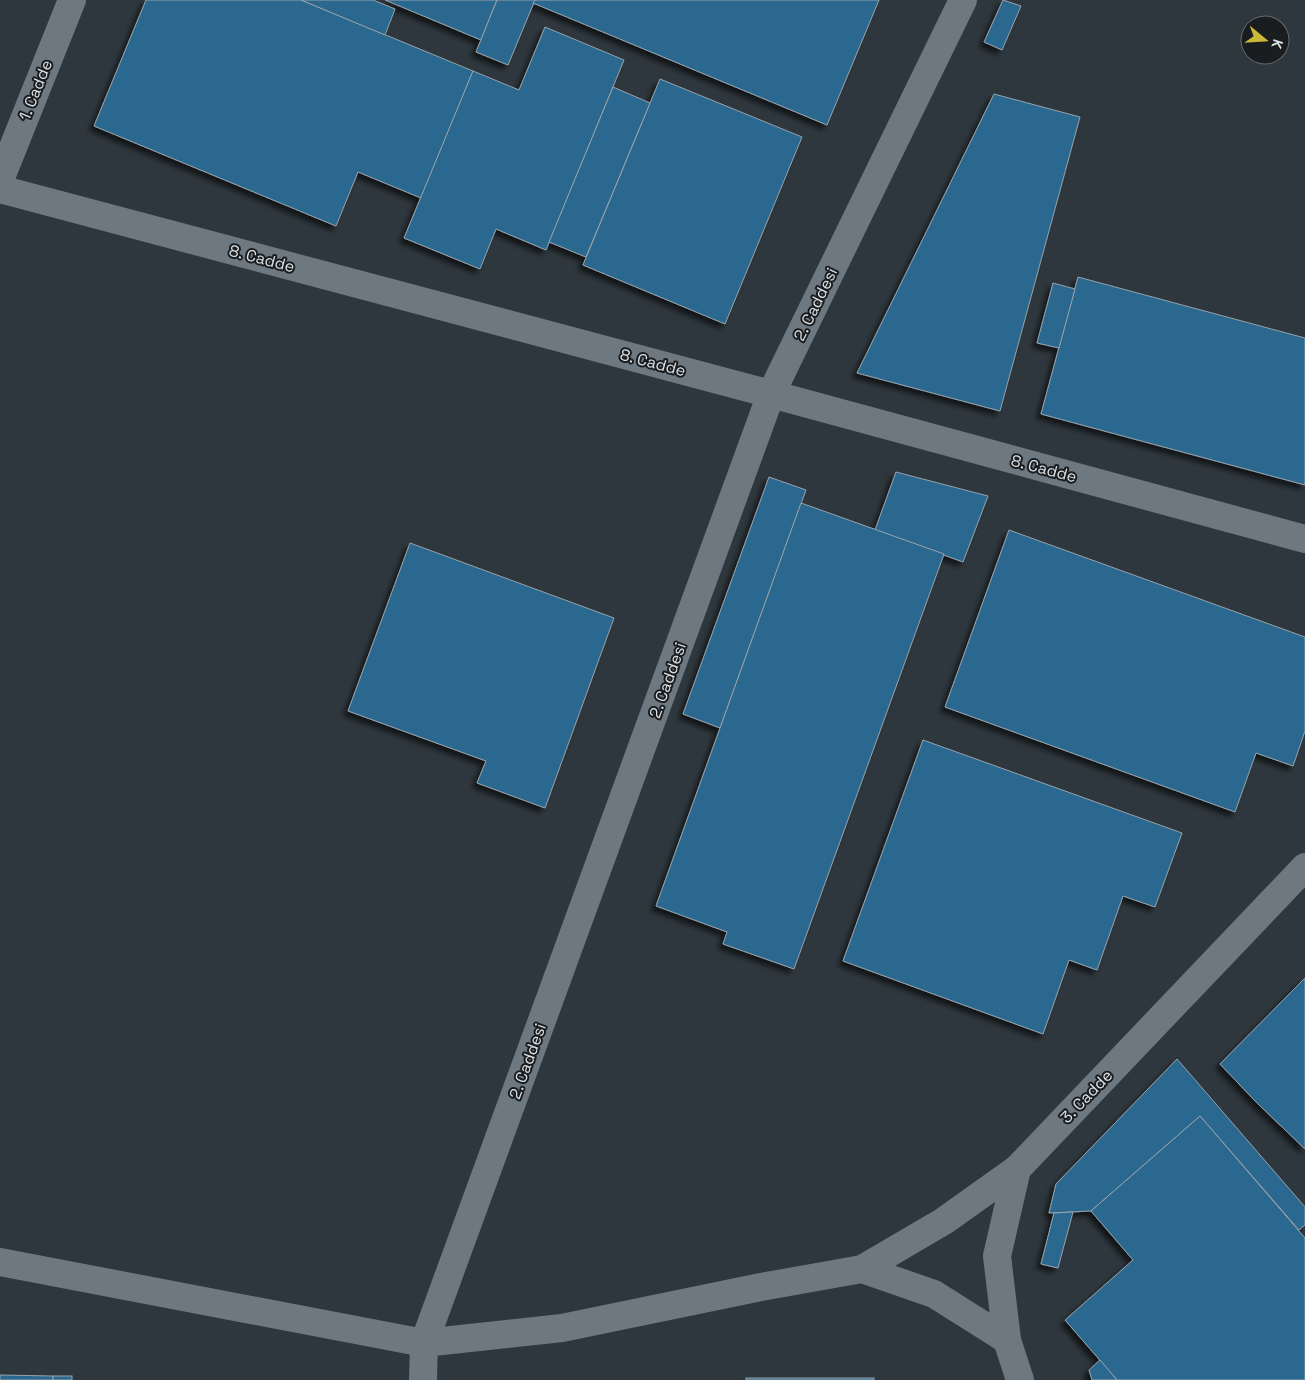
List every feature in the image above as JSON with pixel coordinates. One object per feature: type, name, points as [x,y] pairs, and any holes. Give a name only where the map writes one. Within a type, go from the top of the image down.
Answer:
[{"type":"lane","name":"1. Cadde","points":[[0,180],[72,0]]},
{"type":"lane","name":"2. Caddesi","points":[[423,1380],[424,1343],[771,394],[963,0]]},
{"type":"lane","name":"8. Cadde","points":[[0,189],[771,394],[1305,539]]},
{"type":"lane","name":"3. Cadde","points":[[862,1269],[944,1221],[1017,1169],[1305,867]]},
{"type":"lane","points":[[1017,1169],[997,1256],[1007,1340],[1020,1380]]},
{"type":"lane","points":[[0,1262],[424,1343],[562,1328],[761,1287],[862,1269],[934,1294],[1007,1340]]},
{"type":"building","points":[[146,0],[301,0],[473,71],[421,198],[358,172],[336,226],[94,126]]},
{"type":"building","points":[[301,0],[373,0],[395,9],[385,35]]},
{"type":"building","points":[[385,0],[497,0],[481,40]]},
{"type":"building","points":[[497,0],[535,0],[508,65],[476,52]]},
{"type":"building","points":[[535,0],[879,0],[827,125],[533,3]]},
{"type":"building","points":[[1003,0],[1021,6],[1002,50],[984,42]]},
{"type":"building","points":[[545,27],[624,60],[546,250],[496,229],[480,269],[404,238],[473,71],[519,90]]},
{"type":"building","points":[[660,79],[802,137],[725,324],[583,265]]},
{"type":"building","points":[[613,87],[650,103],[586,257],[549,242]]},
{"type":"building","points":[[994,94],[1080,117],[1000,411],[857,373]]},
{"type":"building","points":[[1078,277],[1305,338],[1305,485],[1041,414]]},
{"type":"building","points":[[1053,283],[1075,289],[1059,348],[1037,343]]},
{"type":"building","points":[[896,472],[988,496],[963,562],[875,530]]},
{"type":"building","points":[[769,477],[806,490],[720,728],[683,714]]},
{"type":"building","points":[[801,503],[944,554],[794,969],[723,944],[727,932],[656,906]]},
{"type":"building","points":[[1009,530],[1305,637],[1305,731],[1293,766],[1256,753],[1235,812],[945,707]]},
{"type":"building","points":[[410,543],[614,618],[545,808],[477,783],[486,761],[348,711]]},
{"type":"building","points":[[923,740],[1182,833],[1155,907],[1123,896],[1097,970],[1069,960],[1043,1034],[843,961]]},
{"type":"building","points":[[1305,978],[1305,1149],[1220,1064]]},
{"type":"building","points":[[1177,1059],[1305,1207],[1305,1225],[1299,1230],[1200,1116],[1091,1211],[1049,1213],[1056,1184]]},
{"type":"building","points":[[1200,1116],[1305,1238],[1305,1380],[1117,1380],[1065,1320],[1133,1260],[1091,1211]]},
{"type":"building","points":[[1073,1212],[1058,1268],[1041,1264],[1054,1213]]},
{"type":"building","points":[[1100,1360],[1117,1380],[1092,1380],[1089,1370]]},
{"type":"building","points":[[0,1375],[53,1376],[53,1380],[0,1380]]},
{"type":"building","points":[[53,1376],[72,1376],[72,1380],[53,1380]]},
{"type":"building","points":[[746,1378],[874,1378],[874,1380],[746,1380]]}]
